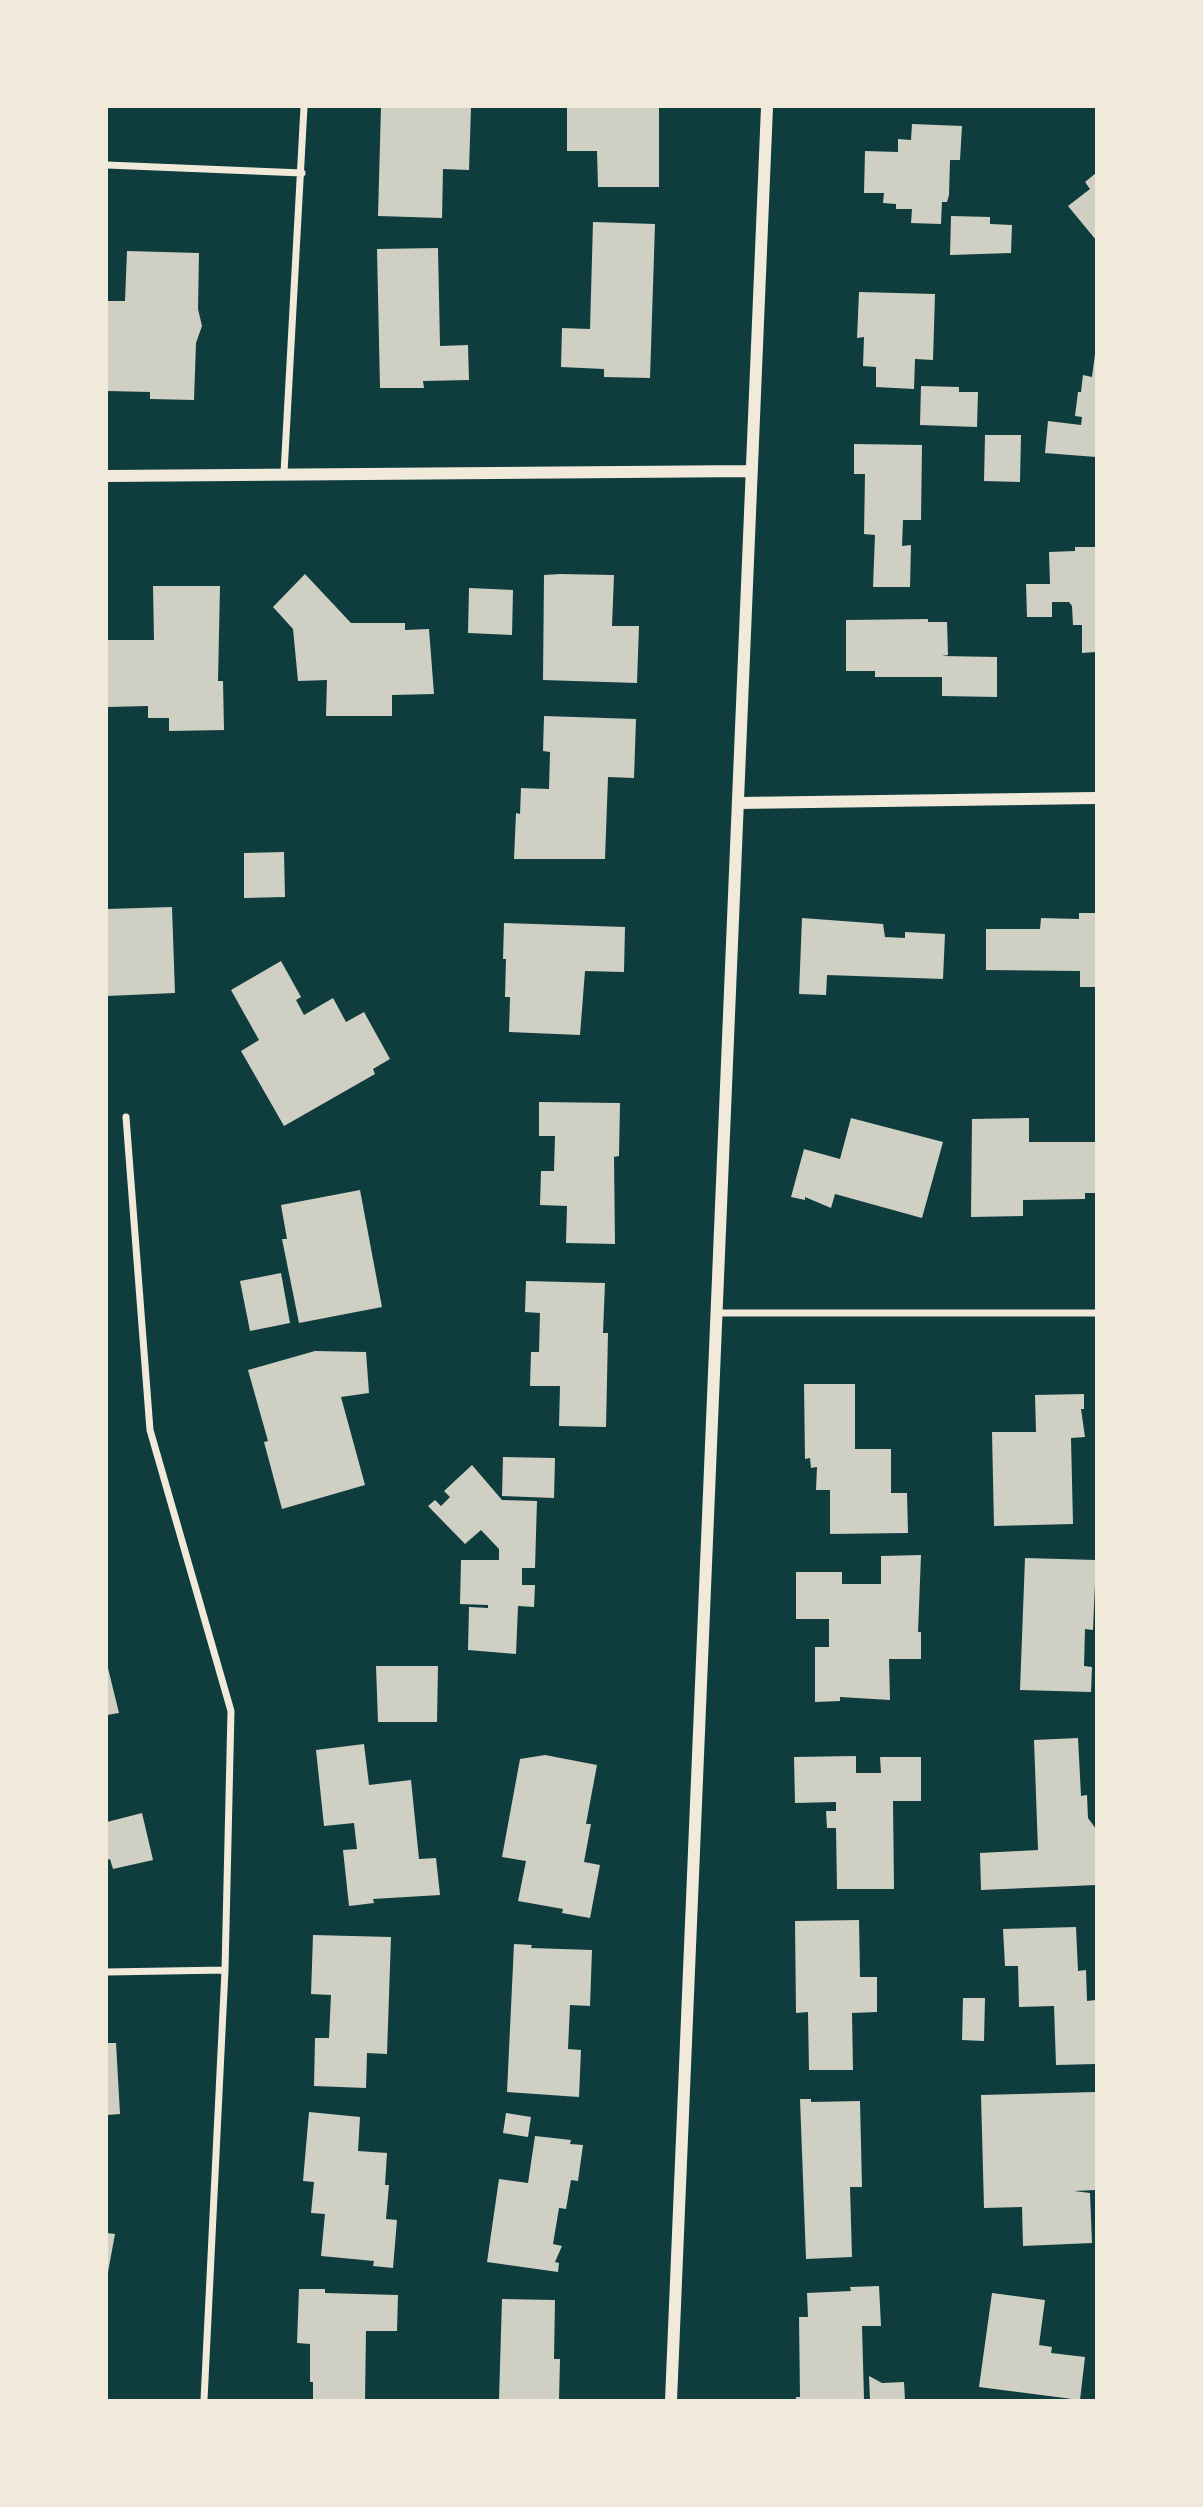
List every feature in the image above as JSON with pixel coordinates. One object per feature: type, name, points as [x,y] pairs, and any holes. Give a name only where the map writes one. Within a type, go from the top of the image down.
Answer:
[{"type":"street","points":[[284,473],[304,107]]},
{"type":"street","points":[[671,2400],[767,107]]},
{"type":"street","points":[[107,165],[302,173]]},
{"type":"street","points":[[107,476],[752,471]]},
{"type":"street","points":[[738,803],[1096,798]]},
{"type":"street","points":[[126,1117],[150,1430],[231,1711],[225,1970],[204,2400]]},
{"type":"street","points":[[718,1313],[1096,1312]]},
{"type":"street","points":[[107,1972],[225,1970]]},
{"type":"building","points":[[381,107],[471,107],[469,170],[443,169],[442,218],[378,216]]},
{"type":"building","points":[[567,107],[659,107],[659,187],[598,187],[597,151],[567,151]]},
{"type":"building","points":[[912,124],[962,126],[960,160],[950,160],[949,195],[947,202],[942,202],[941,224],[911,223],[912,209],[896,209],[896,204],[883,203],[884,193],[864,193],[865,151],[898,152],[898,139],[911,140]]},
{"type":"building","points":[[1096,173],[1096,240],[1068,206],[1090,189],[1085,182]]},
{"type":"building","points":[[951,216],[990,217],[990,224],[1012,225],[1011,253],[950,255]]},
{"type":"building","points":[[593,222],[655,224],[650,378],[604,377],[604,369],[561,367],[562,328],[590,329]]},
{"type":"building","points":[[438,248],[440,346],[468,345],[469,380],[423,381],[424,388],[380,388],[377,249]]},
{"type":"building","points":[[127,251],[199,253],[198,309],[202,326],[196,343],[194,400],[150,399],[150,392],[107,391],[108,301],[125,301]]},
{"type":"building","points":[[859,292],[935,294],[933,360],[915,359],[914,389],[876,387],[876,367],[863,366],[864,337],[857,338]]},
{"type":"building","points":[[1095,354],[1096,457],[1045,453],[1048,421],[1081,425],[1082,417],[1075,416],[1078,392],[1081,392],[1083,375],[1092,377]]},
{"type":"building","points":[[921,386],[959,387],[959,392],[978,392],[977,427],[920,425]]},
{"type":"building","points":[[985,435],[1021,435],[1020,482],[984,481]]},
{"type":"building","points":[[854,444],[922,445],[921,520],[903,520],[902,546],[911,545],[910,587],[873,587],[875,535],[864,534],[865,474],[854,474]]},
{"type":"building","points":[[1075,547],[1096,547],[1096,652],[1082,653],[1082,625],[1073,625],[1072,606],[1069,602],[1052,602],[1052,617],[1027,617],[1026,584],[1050,584],[1049,552],[1075,551]]},
{"type":"building","points":[[305,574],[351,623],[405,623],[405,630],[429,629],[434,694],[392,695],[392,716],[326,716],[327,680],[298,681],[293,629],[273,607]]},
{"type":"building","points":[[544,575],[614,575],[612,626],[639,626],[637,683],[543,680]]},
{"type":"building","points":[[153,586],[220,586],[218,681],[223,681],[224,730],[169,731],[169,718],[148,718],[148,706],[107,707],[107,640],[154,640]]},
{"type":"building","points":[[469,588],[513,590],[512,635],[468,633]]},
{"type":"building","points":[[928,619],[928,622],[947,622],[948,655],[942,656],[997,657],[997,697],[942,696],[942,677],[875,677],[875,671],[846,671],[846,620]]},
{"type":"building","points":[[544,716],[636,719],[634,778],[608,777],[605,859],[514,859],[516,813],[520,814],[521,788],[549,789],[550,752],[543,751]]},
{"type":"building","points":[[284,852],[285,897],[244,898],[244,853]]},
{"type":"building","points":[[172,907],[175,993],[107,996],[107,909]]},
{"type":"building","points":[[1079,913],[1096,913],[1096,987],[1080,987],[1080,971],[986,970],[986,929],[1040,929],[1041,918],[1079,919]]},
{"type":"building","points":[[802,918],[883,924],[885,937],[905,938],[905,932],[945,934],[943,979],[827,975],[826,995],[799,994]]},
{"type":"building","points":[[504,923],[625,927],[624,972],[585,971],[580,1035],[509,1032],[510,997],[505,997],[506,959],[503,959]]},
{"type":"building","points":[[281,961],[301,997],[296,1000],[304,1015],[333,998],[346,1022],[364,1012],[390,1059],[373,1069],[375,1074],[284,1126],[241,1051],[259,1040],[231,990]]},
{"type":"building","points":[[539,1102],[620,1103],[619,1156],[614,1157],[615,1244],[566,1243],[567,1206],[540,1205],[541,1171],[554,1171],[555,1136],[539,1136]]},
{"type":"building","points":[[851,1118],[943,1142],[922,1218],[835,1194],[831,1208],[805,1197],[805,1200],[791,1197],[804,1149],[840,1159]]},
{"type":"building","points":[[1029,1118],[1029,1142],[1096,1142],[1096,1193],[1085,1193],[1085,1199],[1023,1200],[1023,1216],[971,1217],[972,1119]]},
{"type":"building","points":[[360,1190],[382,1307],[299,1323],[282,1239],[287,1239],[281,1205]]},
{"type":"building","points":[[281,1273],[290,1323],[250,1331],[240,1281]]},
{"type":"building","points":[[526,1281],[605,1283],[603,1333],[608,1333],[606,1427],[559,1426],[560,1386],[530,1386],[531,1352],[539,1352],[540,1313],[525,1312]]},
{"type":"building","points":[[315,1351],[366,1352],[369,1393],[341,1397],[365,1485],[282,1509],[264,1442],[268,1441],[248,1370]]},
{"type":"building","points":[[804,1384],[855,1384],[855,1449],[891,1449],[891,1493],[907,1493],[908,1533],[830,1534],[830,1490],[816,1490],[817,1467],[811,1468],[810,1458],[805,1459]]},
{"type":"building","points":[[1084,1394],[1084,1409],[1081,1409],[1085,1437],[1071,1438],[1073,1524],[994,1526],[992,1432],[1036,1432],[1035,1395]]},
{"type":"building","points":[[503,1457],[555,1458],[554,1498],[502,1496]]},
{"type":"building","points":[[472,1465],[502,1500],[537,1501],[535,1568],[522,1568],[522,1585],[535,1585],[534,1607],[518,1606],[516,1654],[468,1650],[469,1607],[488,1608],[488,1605],[460,1604],[461,1560],[499,1560],[499,1549],[481,1530],[465,1544],[428,1506],[435,1500],[441,1506],[450,1497],[444,1491]]},
{"type":"building","points":[[921,1555],[918,1632],[921,1632],[921,1659],[889,1659],[890,1700],[840,1697],[840,1701],[815,1702],[815,1647],[829,1647],[829,1619],[796,1619],[796,1572],[842,1572],[842,1584],[881,1584],[881,1556]]},
{"type":"building","points":[[1025,1558],[1096,1560],[1093,1630],[1085,1629],[1084,1666],[1092,1667],[1091,1692],[1020,1690]]},
{"type":"building","points":[[107,1664],[119,1713],[107,1715]]},
{"type":"building","points":[[376,1666],[438,1666],[437,1722],[378,1722]]},
{"type":"building","points":[[1078,1738],[1081,1796],[1087,1795],[1088,1818],[1096,1829],[1096,1885],[981,1890],[980,1853],[1038,1850],[1034,1740]]},
{"type":"building","points":[[364,1744],[369,1785],[411,1780],[419,1859],[436,1858],[440,1895],[373,1899],[374,1903],[349,1906],[343,1850],[357,1849],[354,1823],[324,1826],[316,1750]]},
{"type":"building","points":[[545,1755],[597,1765],[586,1824],[591,1824],[584,1862],[600,1865],[590,1918],[562,1913],[563,1909],[518,1901],[526,1861],[502,1857],[520,1759]]},
{"type":"building","points":[[856,1756],[856,1773],[881,1773],[880,1757],[921,1757],[921,1801],[893,1801],[894,1889],[837,1889],[836,1828],[827,1828],[826,1811],[836,1811],[836,1802],[795,1803],[794,1757]]},
{"type":"building","points":[[142,1813],[153,1860],[113,1869],[110,1859],[107,1860],[107,1822]]},
{"type":"building","points":[[859,1920],[860,1977],[877,1977],[877,2012],[852,2013],[853,2070],[809,2070],[808,2012],[796,2013],[795,1921]]},
{"type":"building","points":[[1076,1927],[1078,1971],[1086,1970],[1087,2001],[1096,2000],[1096,2064],[1056,2065],[1054,2006],[1019,2007],[1018,1966],[1005,1966],[1003,1929]]},
{"type":"building","points":[[313,1935],[391,1937],[387,2054],[367,2053],[366,2088],[314,2086],[315,2038],[329,2038],[331,1995],[311,1994]]},
{"type":"building","points":[[514,1944],[532,1945],[531,1948],[592,1950],[590,2006],[570,2005],[568,2049],[581,2050],[579,2097],[507,2092]]},
{"type":"building","points":[[963,1998],[985,1998],[984,2041],[962,2040]]},
{"type":"building","points":[[107,2043],[116,2043],[120,2114],[107,2115]]},
{"type":"building","points":[[1096,2092],[1096,2190],[1074,2191],[1090,2193],[1092,2243],[1023,2246],[1022,2207],[984,2208],[981,2095]]},
{"type":"building","points":[[800,2099],[811,2099],[811,2102],[860,2101],[862,2187],[850,2187],[852,2257],[806,2259]]},
{"type":"building","points":[[309,2112],[360,2117],[358,2151],[387,2153],[385,2185],[389,2185],[386,2219],[397,2220],[393,2268],[373,2266],[374,2261],[321,2256],[325,2214],[311,2213],[314,2182],[303,2181]]},
{"type":"building","points":[[506,2113],[531,2117],[528,2137],[503,2133]]},
{"type":"building","points":[[535,2136],[571,2140],[570,2144],[583,2145],[578,2181],[571,2180],[566,2209],[559,2208],[553,2244],[562,2246],[555,2262],[559,2263],[558,2272],[487,2262],[499,2179],[528,2183]]},
{"type":"building","points":[[107,2233],[115,2234],[108,2272],[107,2272]]},
{"type":"building","points":[[879,2286],[881,2326],[862,2326],[864,2399],[796,2400],[796,2397],[800,2397],[799,2317],[808,2317],[807,2293],[851,2291],[850,2287]]},
{"type":"building","points":[[299,2289],[325,2289],[325,2293],[398,2295],[397,2331],[366,2331],[365,2400],[313,2400],[310,2344],[297,2343]]},
{"type":"building","points":[[992,2293],[1045,2300],[1039,2345],[1052,2347],[1051,2353],[1085,2357],[1080,2400],[979,2387]]},
{"type":"building","points":[[502,2299],[555,2300],[554,2359],[560,2359],[559,2400],[499,2400]]},
{"type":"building","points":[[869,2376],[882,2383],[904,2382],[905,2400],[870,2400]]}]
